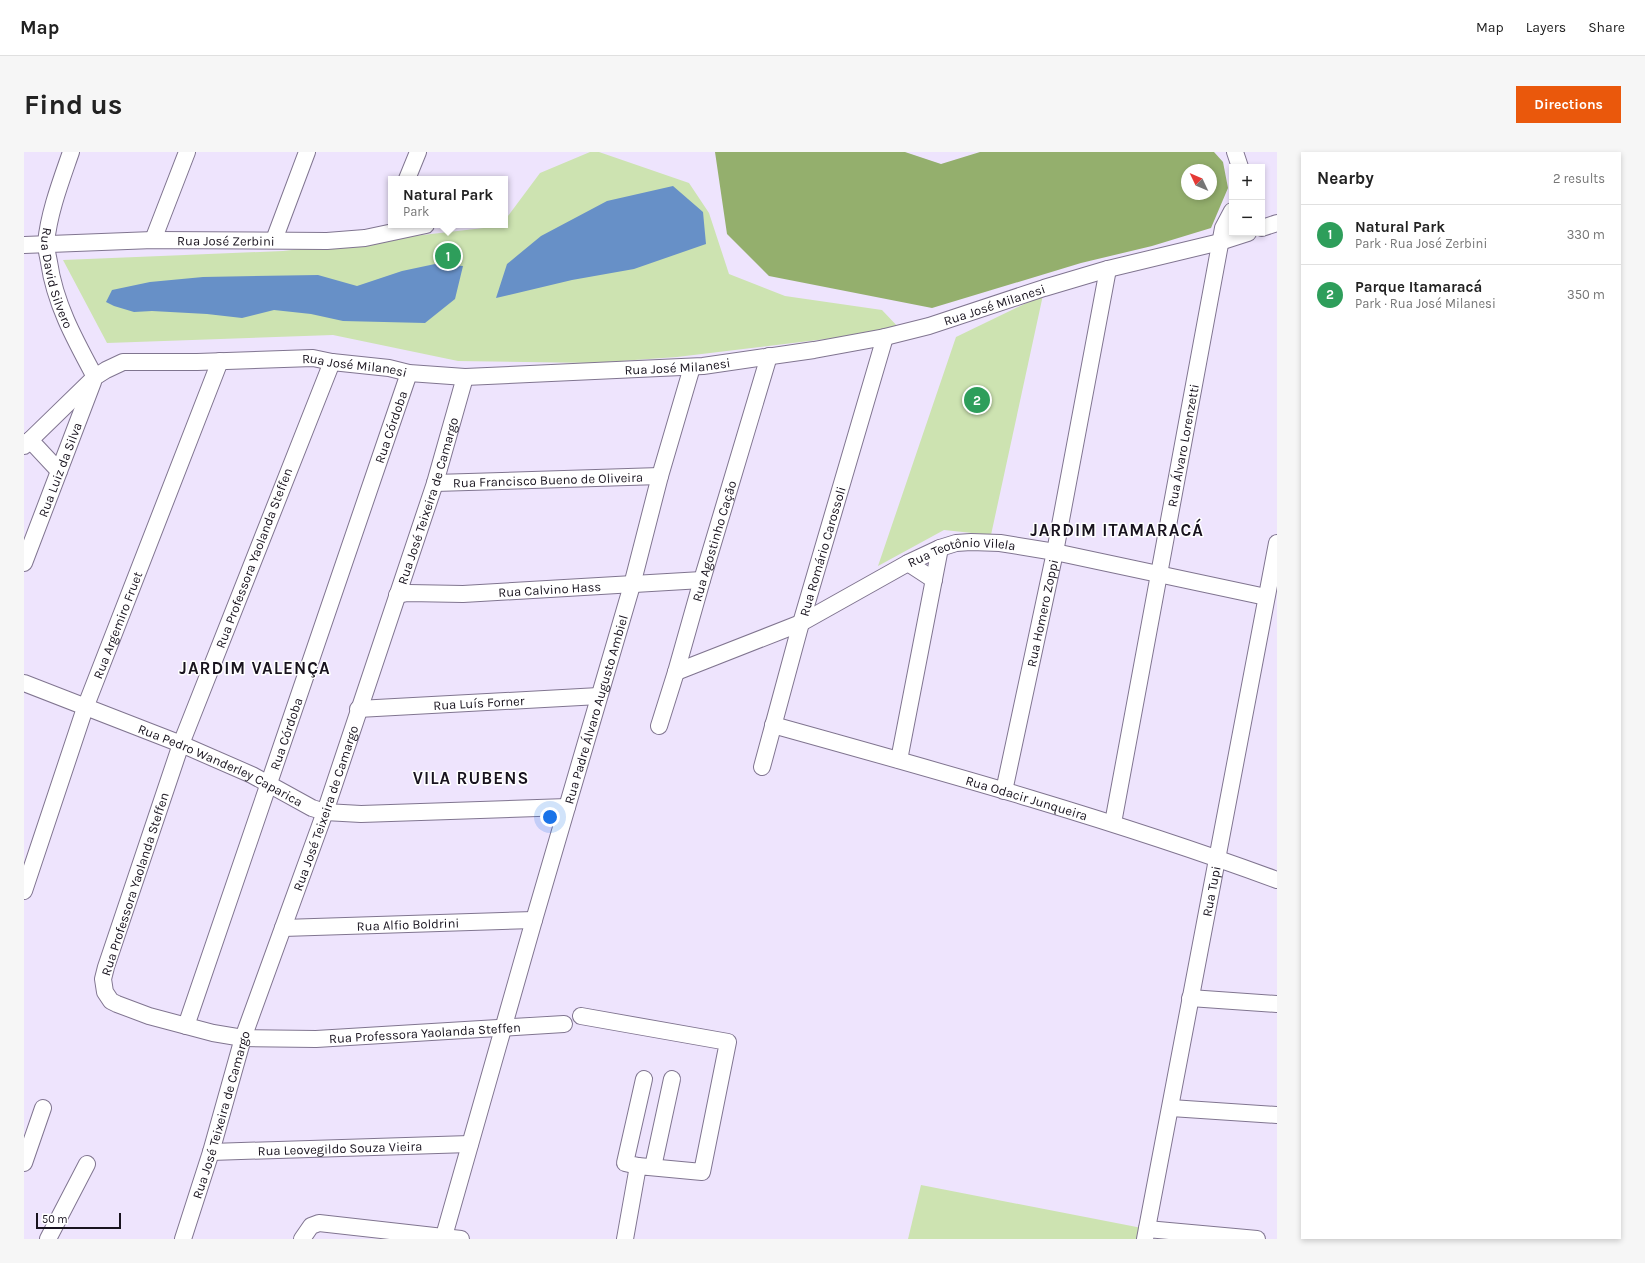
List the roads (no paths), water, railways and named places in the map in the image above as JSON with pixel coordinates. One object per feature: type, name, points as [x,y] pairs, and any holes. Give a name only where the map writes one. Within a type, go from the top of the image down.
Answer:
[{"type":"street","name":"Rua David Silvero","points":[[71,152],[50,221],[46,245],[51,278],[58,303],[68,326],[95,377]]},
{"type":"street","points":[[153,240],[187,152]]},
{"type":"street","points":[[274,240],[307,152]]},
{"type":"street","points":[[408,176],[418,152]]},
{"type":"street","points":[[1235,152],[1239,164]]},
{"type":"street","name":"Rua Álvaro Lorenzetti","points":[[1113,823],[1160,574],[1222,228],[1229,216]]},
{"type":"street","points":[[1265,227],[1277,224]]},
{"type":"street","name":"Rua José Zerbini","points":[[24,245],[153,240],[327,241],[365,238],[389,228]]},
{"type":"street","name":"Rua José Milanesi","points":[[27,443],[95,377],[123,362],[314,358],[332,362],[389,368],[409,373],[465,377],[692,366],[814,350],[884,337],[929,326],[1044,288],[1108,269],[1220,242],[1239,236]]},
{"type":"street","name":"Rua Homero Zoppi","points":[[1004,791],[1055,552],[1108,269]]},
{"type":"street","name":"Rua Romário Carossoli","points":[[762,766],[800,623],[884,337]]},
{"type":"street","name":"Rua Agostinho Cação","points":[[659,726],[769,356]]},
{"type":"street","name":"Rua Argemiro Fruet","points":[[24,891],[85,708],[220,361]]},
{"type":"street","name":"Rua Professora Yaolanda Steffen","points":[[332,362],[181,744],[106,967],[103,987],[108,997],[117,1004],[149,1016],[186,1026],[243,1038],[316,1039],[564,1024]]},
{"type":"street","name":"Rua Padre Álvaro Augusto Ambiel","points":[[444,1236],[598,696],[632,585],[660,476],[692,366]]},
{"type":"street","name":"Rua Córdoba","points":[[186,1026],[409,373]]},
{"type":"street","name":"Rua Luiz da Silva","points":[[24,563],[95,377]]},
{"type":"street","name":"Rua José Teixeira de Camargo","points":[[183,1239],[211,1152],[243,1038],[324,812],[435,483],[465,377]]},
{"type":"street","points":[[27,443],[59,471]]},
{"type":"street","name":"Rua Francisco Bueno de Oliveira","points":[[435,483],[660,476]]},
{"type":"street","name":"Rua Teotônio Vilela","points":[[676,672],[800,623],[908,563],[940,548],[956,543],[1000,543],[1055,552],[1266,597]]},
{"type":"street","name":"Rua Tupi","points":[[1146,1234],[1171,1108],[1216,858],[1277,543]]},
{"type":"street","points":[[899,760],[940,548]]},
{"type":"street","points":[[908,563],[934,580]]},
{"type":"street","name":"Rua Calvino Hass","points":[[397,595],[408,593],[463,594],[702,580]]},
{"type":"street","name":"Rua Pedro Wanderley Caparica","points":[[24,683],[85,708],[181,744],[269,784],[312,808],[324,812],[361,814],[567,807]]},
{"type":"street","name":"Rua Luís Forner","points":[[358,709],[598,696]]},
{"type":"street","name":"Rua Odacir Junqueira","points":[[773,725],[899,760],[1113,823],[1277,880]]},
{"type":"street","name":"Rua Alfio Boldrini","points":[[283,928],[534,920]]},
{"type":"street","points":[[1190,998],[1277,1004]]},
{"type":"street","points":[[582,1016],[728,1042],[702,1172],[646,1167],[625,1163],[644,1079]]},
{"type":"street","points":[[625,1239],[672,1079]]},
{"type":"street","points":[[24,1163],[43,1108]]},
{"type":"street","points":[[1171,1108],[1277,1115]]},
{"type":"street","name":"Rua Leovegildo Souza Vieira","points":[[211,1152],[470,1144]]},
{"type":"street","points":[[48,1239],[87,1164]]},
{"type":"street","points":[[306,1233],[319,1223],[416,1236],[444,1236],[461,1239]]},
{"type":"street","points":[[1146,1234],[1257,1239]]},
{"type":"water","points":[[673,186],[703,212],[706,244],[634,269],[572,280],[496,298],[507,264],[541,236],[607,201]]},
{"type":"water","points":[[435,264],[463,266],[455,299],[425,323],[343,321],[311,314],[274,310],[242,318],[207,314],[152,311],[134,312],[106,302],[112,290],[150,282],[203,277],[318,275],[357,286],[402,271]]},
{"type":"place","name":"Natural Park","points":[[448,256]]},
{"type":"place","name":"Parque Itamaracá","points":[[977,400]]},
{"type":"district","name":"JARDIM ITAMARACÁ","points":[[1117,530]]},
{"type":"district","name":"JARDIM VALENÇA","points":[[255,668]]},
{"type":"district","name":"VILA RUBENS","points":[[471,778]]}]
